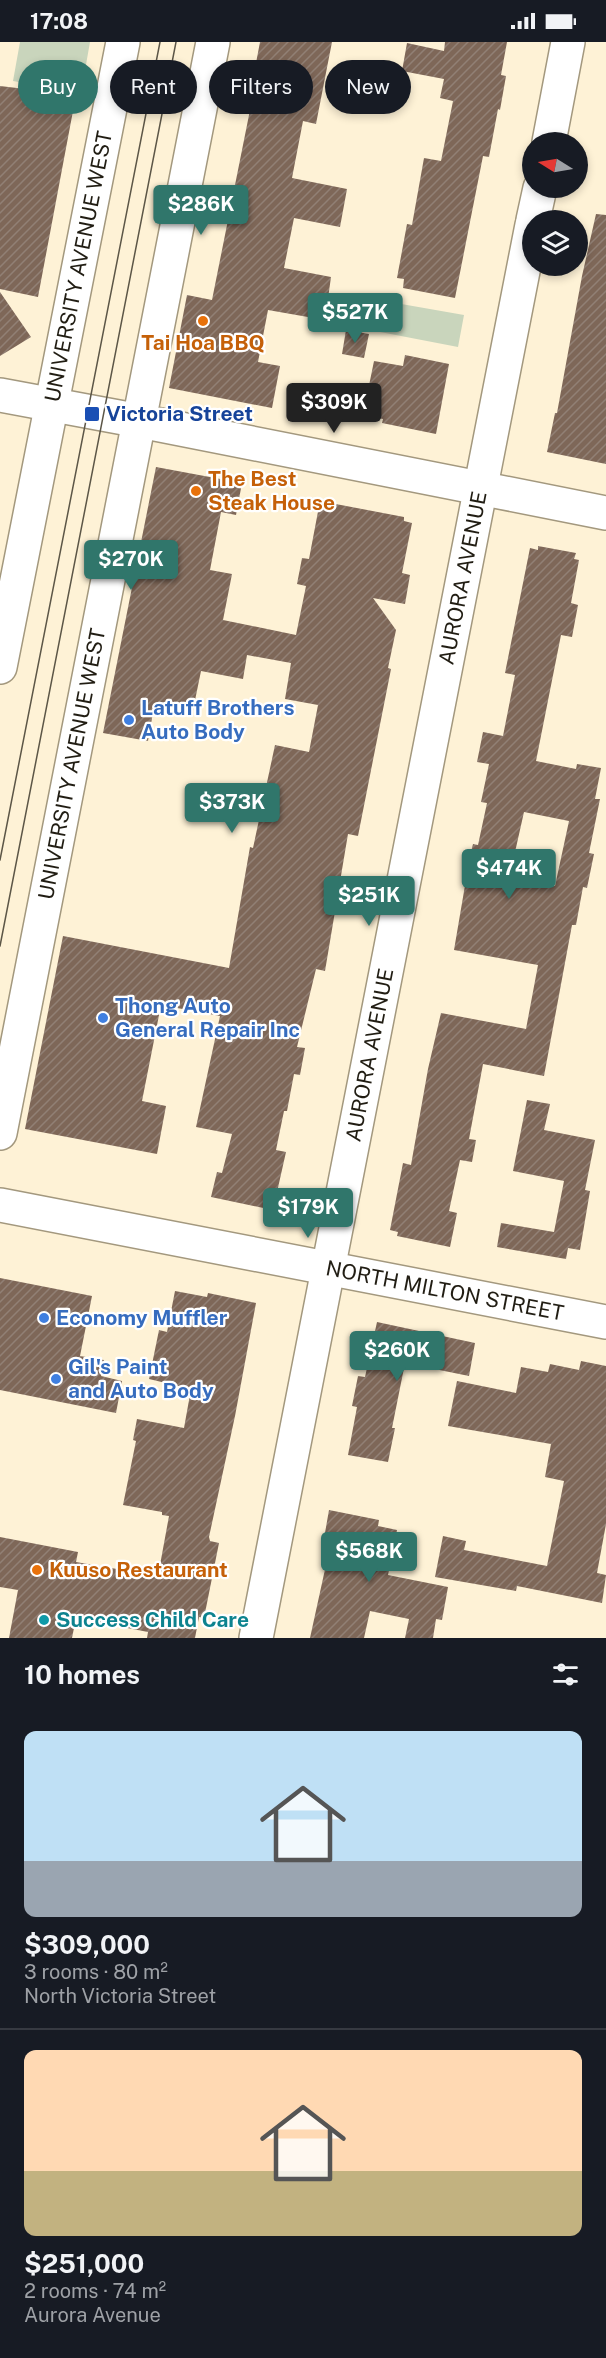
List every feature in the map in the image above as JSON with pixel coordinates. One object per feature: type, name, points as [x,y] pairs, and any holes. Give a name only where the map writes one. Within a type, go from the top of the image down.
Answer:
[{"type":"street","name":"UNIVERSITY AVENUE WEST","points":[[0,667],[123,42]]},
{"type":"street","name":"UNIVERSITY AVENUE WEST","points":[[0,1132],[213,42]]},
{"type":"street","points":[[551,132],[568,42]]},
{"type":"street","name":"AURORA AVENUE","points":[[256,1638],[522,276]]},
{"type":"street","points":[[0,395],[606,513]]},
{"type":"street","name":"NORTH MILTON STREET","points":[[0,1205],[606,1322]]},
{"type":"green space","points":[[20,42],[90,42],[87,60],[18,60],[18,82],[13,81]]},
{"type":"green space","points":[[350,295],[464,315],[458,347],[344,325]]},
{"type":"building","points":[[260,42],[332,42],[328,60],[325,60],[325,78],[316,124],[303,121],[292,178],[347,189],[340,227],[294,218],[284,268],[331,277],[325,320],[268,310],[258,362],[280,366],[272,408],[169,388],[187,295],[212,300],[249,114],[313,114],[313,60],[257,60]]},
{"type":"building","points":[[445,42],[507,42],[501,75],[506,76],[500,110],[498,109],[489,157],[483,156],[455,298],[403,288],[404,279],[397,278],[407,224],[412,225],[424,158],[441,161],[453,101],[440,98],[444,79],[411,73],[411,60],[404,60],[407,43],[444,51]]},
{"type":"building","points":[[0,86],[18,88],[18,114],[72,114],[38,297],[0,289]]},
{"type":"building","points":[[596,214],[606,215],[606,464],[547,452],[555,413],[557,413],[582,276],[588,276],[588,249]]},
{"type":"building","points":[[0,292],[31,337],[0,356]]},
{"type":"building","points":[[346,330],[369,334],[364,358],[342,354]]},
{"type":"building","points":[[405,355],[449,364],[436,434],[382,423],[383,419],[363,415],[374,361],[403,366]]},
{"type":"building","points":[[156,467],[242,483],[236,515],[221,512],[210,570],[232,574],[223,620],[296,635],[306,586],[297,584],[302,558],[309,559],[320,501],[404,517],[404,521],[412,523],[402,573],[410,575],[405,604],[373,598],[396,630],[388,668],[391,669],[358,836],[348,834],[325,971],[316,969],[297,1047],[305,1048],[300,1075],[294,1074],[276,1150],[286,1152],[273,1210],[211,1197],[217,1172],[222,1173],[232,1134],[196,1127],[220,1016],[161,1005],[142,1101],[166,1106],[157,1154],[25,1129],[63,936],[229,968],[250,847],[253,848],[275,745],[309,752],[318,705],[285,699],[291,663],[247,655],[243,679],[201,671],[192,715],[154,707],[148,741],[103,733]]},
{"type":"building","points":[[538,546],[576,553],[574,559],[579,560],[571,603],[578,605],[572,637],[561,635],[536,761],[576,769],[577,764],[601,768],[595,799],[600,799],[589,853],[594,854],[587,888],[583,887],[576,925],[572,925],[544,1076],[483,1064],[469,1139],[476,1140],[472,1162],[460,1160],[449,1211],[457,1213],[450,1247],[397,1236],[398,1232],[390,1230],[403,1163],[411,1165],[428,1069],[441,1013],[526,1029],[538,965],[454,950],[470,856],[473,844],[478,845],[487,803],[481,802],[489,764],[477,762],[483,732],[503,736],[515,675],[505,673],[530,548],[538,550]],"holes":[[[524,812],[569,821],[555,886],[509,879]]]},
{"type":"building","points":[[527,1100],[550,1104],[544,1130],[595,1140],[585,1190],[590,1191],[580,1250],[568,1248],[566,1259],[497,1247],[501,1223],[554,1232],[564,1181],[513,1171]]},
{"type":"building","points":[[0,1278],[92,1296],[80,1356],[104,1360],[101,1376],[122,1381],[116,1413],[0,1390]]},
{"type":"building","points":[[175,1291],[207,1297],[208,1293],[256,1303],[209,1537],[210,1541],[219,1543],[204,1618],[199,1617],[195,1638],[147,1638],[148,1632],[76,1618],[72,1638],[9,1638],[18,1590],[0,1587],[0,1537],[78,1552],[76,1562],[158,1576],[169,1516],[162,1515],[162,1512],[123,1505],[136,1441],[133,1440],[137,1419],[184,1428],[191,1389],[149,1379],[159,1330],[167,1332]]},
{"type":"building","points":[[377,1322],[475,1343],[469,1376],[405,1363],[392,1428],[395,1428],[388,1462],[348,1455],[357,1407],[352,1406],[358,1376],[365,1377]]},
{"type":"building","points":[[581,1361],[606,1366],[606,1524],[597,1573],[606,1575],[602,1603],[517,1586],[516,1591],[435,1577],[443,1536],[466,1541],[464,1550],[547,1566],[564,1481],[545,1477],[551,1444],[448,1426],[457,1381],[516,1393],[521,1367],[548,1372],[550,1364],[579,1370]]},
{"type":"building","points":[[329,1510],[379,1520],[378,1526],[397,1530],[388,1575],[448,1587],[442,1620],[436,1619],[433,1638],[405,1638],[409,1619],[370,1611],[364,1638],[310,1638],[329,1551],[322,1550]]},
{"type":"tram line","points":[[0,860],[160,42]]},
{"type":"tram line","points":[[0,946],[176,42]]},
{"type":"place","name":"Tai Hoa BBQ","points":[[203,321]]},
{"type":"place","name":"Victoria Street","points":[[92,414]]},
{"type":"place","name":"The Best Steak House","points":[[196,491]]},
{"type":"place","name":"Latuff Brothers Auto Body","points":[[129,720]]},
{"type":"place","name":"Thong Auto General Repair Inc","points":[[103,1018]]},
{"type":"place","name":"Economy Muffler","points":[[44,1318]]},
{"type":"place","name":"Gil's Paint and Auto Body","points":[[56,1379]]},
{"type":"place","name":"Kuuso Restaurant","points":[[37,1570]]},
{"type":"place","name":"Success Child Care","points":[[44,1620]]}]
